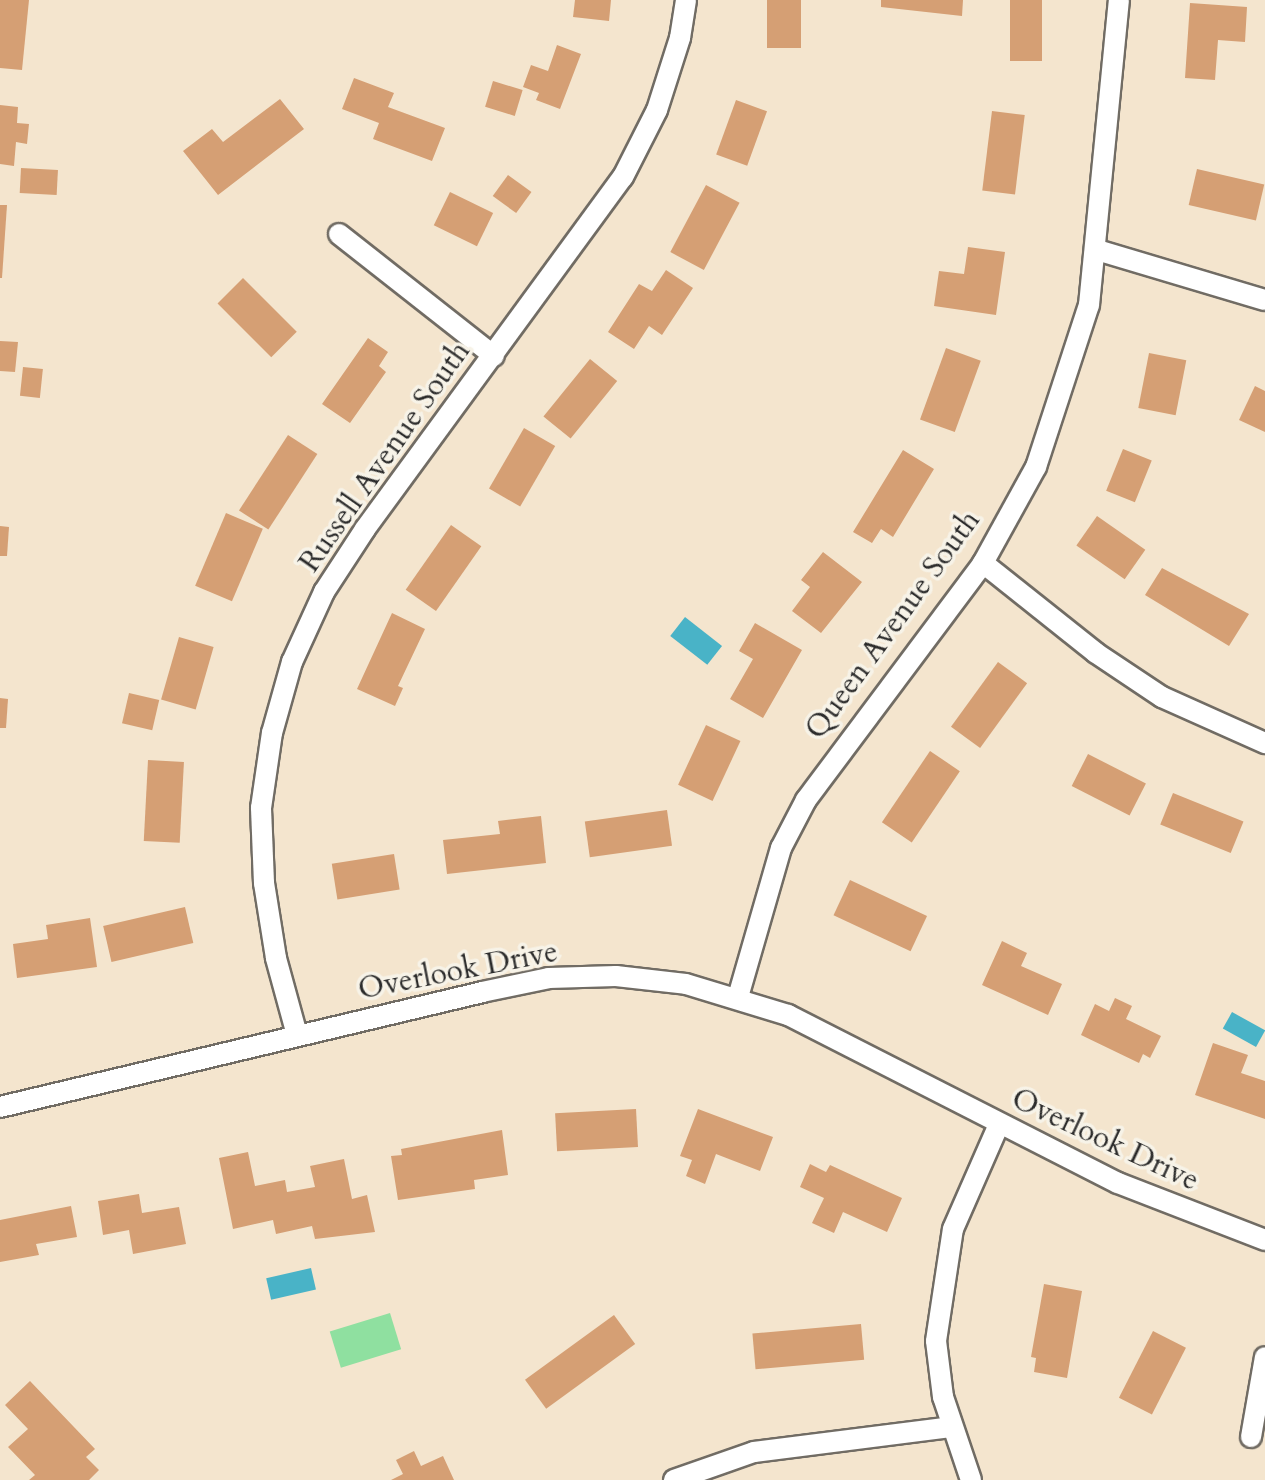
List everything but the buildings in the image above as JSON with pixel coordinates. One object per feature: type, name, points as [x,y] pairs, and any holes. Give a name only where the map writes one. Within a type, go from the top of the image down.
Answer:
[{"type":"street","name":"Russell Avenue South","points":[[297,1035],[264,883],[261,808],[272,733],[292,662],[324,592],[365,529],[623,177],[657,110],[686,0]]},
{"type":"street","name":"Queen Avenue South","points":[[738,997],[781,848],[806,800],[983,563],[1036,467],[1066,388],[1089,305],[1097,250],[1119,0]]},
{"type":"street","points":[[339,234],[494,356]]},
{"type":"street","points":[[1097,250],[1265,300]]},
{"type":"street","points":[[983,563],[1096,653],[1162,697],[1265,743]]},
{"type":"street","name":"Overlook Drive","points":[[0,1107],[549,978],[616,976],[738,997],[788,1015],[1118,1183],[1265,1240]]},
{"type":"street","points":[[971,1480],[952,1427],[936,1341],[941,1284],[953,1229],[999,1124]]},
{"type":"street","points":[[1251,1437],[1265,1357]]},
{"type":"street","points":[[674,1480],[754,1452],[952,1427]]},
{"type":"green space","points":[[390,1313],[401,1349],[341,1368],[330,1331]]},
{"type":"water","points":[[685,617],[722,646],[707,665],[670,636]]},
{"type":"water","points":[[1232,1012],[1265,1030],[1256,1047],[1223,1029]]},
{"type":"water","points":[[311,1268],[316,1289],[271,1300],[266,1278]]}]
